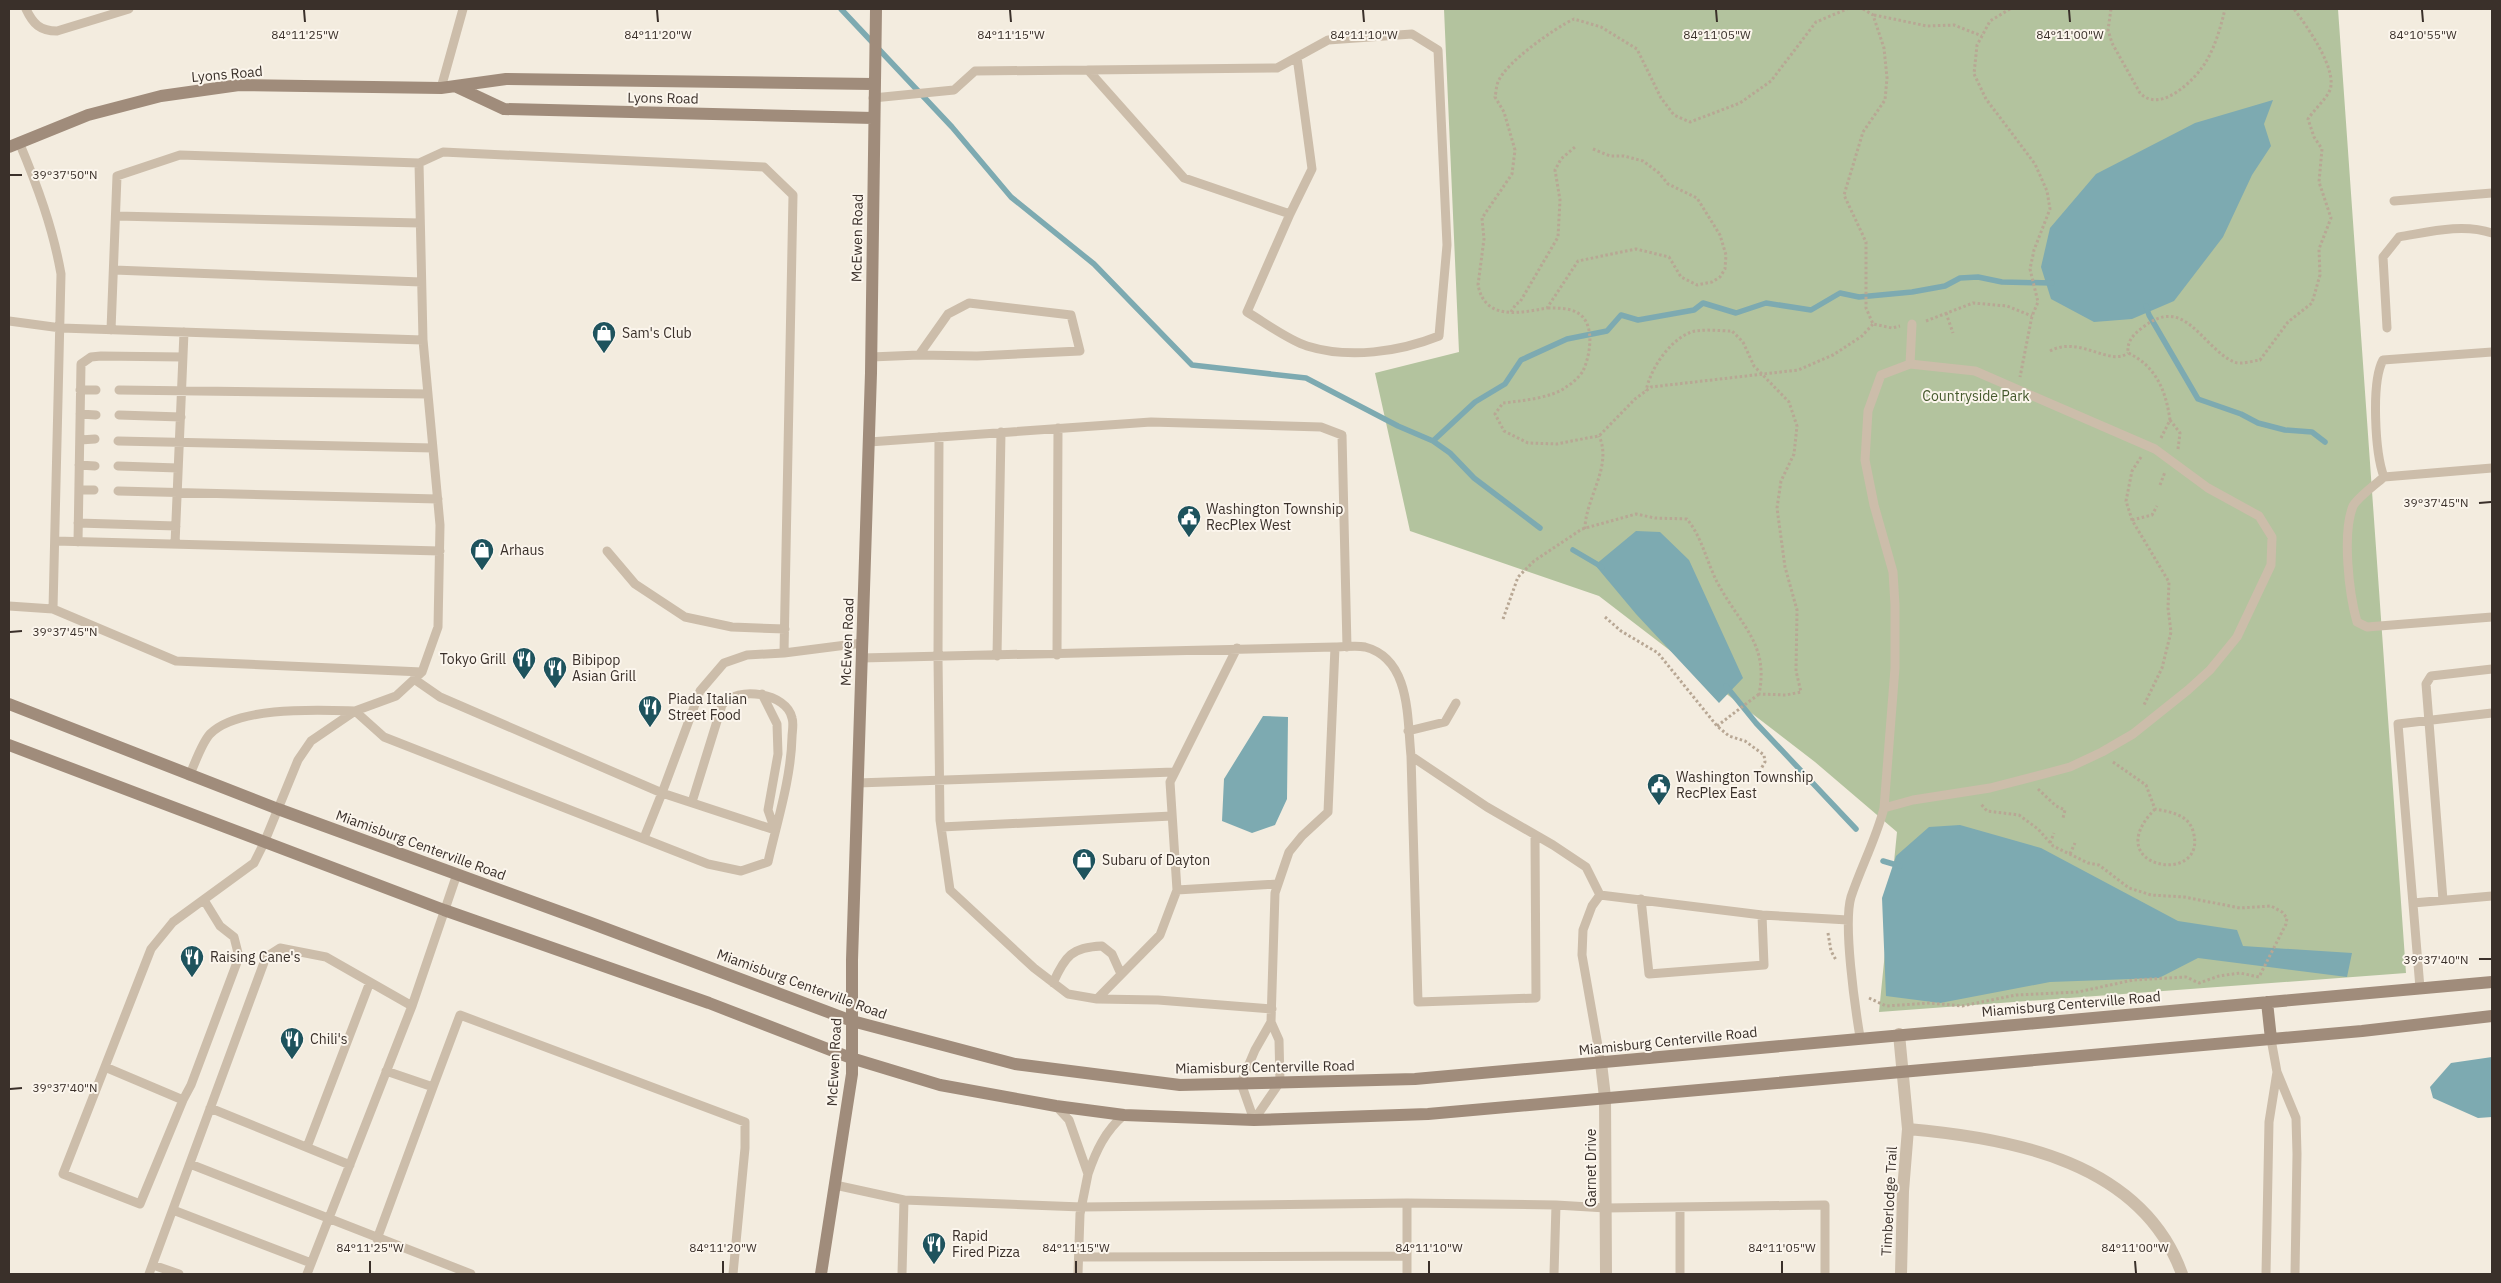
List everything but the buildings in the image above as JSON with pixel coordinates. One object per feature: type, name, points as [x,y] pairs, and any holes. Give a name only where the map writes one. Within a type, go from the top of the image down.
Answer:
[{"type":"main road","name":"McEwen Road","points":[[821,1274],[849,1100],[851,1058],[857,783],[869,442],[873,98],[876,9]]},
{"type":"main road","name":"Lyons Road","points":[[14,144],[88,115],[161,96],[240,85],[441,88],[506,79],[874,84]]},
{"type":"main road","name":"Lyons Road","points":[[457,87],[504,109],[873,118]]},
{"type":"main road","name":"Miamisburg Centerville Road","points":[[9,704],[190,776],[852,1021],[1015,1064],[1180,1085],[1415,1079],[1601,1063],[1860,1037],[2492,982]]},
{"type":"main road","points":[[9,745],[264,844],[444,910],[742,1015],[851,1058],[940,1084],[1056,1106],[1124,1115],[1254,1120],[1428,1114],[2271,1039],[2492,1016]]},
{"type":"main road","points":[[2267,1002],[2271,1039]]},
{"type":"street","name":"Timberlodge Trail","points":[[1899,1034],[1908,1129],[1903,1191],[1901,1274]]},
{"type":"street","name":"Garnet Drive","points":[[1601,1063],[1605,1097],[1606,1274]]},
{"type":"street","name":"Timberlodge Trail","points":[[1908,1129],[1996,1140],[2036,1151],[2076,1166],[2137,1203],[2161,1232],[2176,1256],[2182,1274]]},
{"type":"lane","points":[[26,9],[37,26],[47,31],[57,31],[129,9]]},
{"type":"lane","points":[[441,88],[463,9]]},
{"type":"lane","points":[[873,98],[954,90],[975,71],[1276,68],[1328,40],[1412,34],[1438,50],[1447,245],[1439,336],[1420,343],[1355,354],[1306,346],[1247,312],[1312,168],[1297,57]]},
{"type":"lane","points":[[1088,70],[1184,178],[1290,214]]},
{"type":"lane","points":[[14,144],[39,190],[56,244],[62,274],[53,609]]},
{"type":"lane","points":[[112,330],[117,176],[180,155],[419,163],[443,152],[764,167],[793,195],[784,653]]},
{"type":"lane","points":[[204,900],[220,926],[234,938],[239,957],[191,1085],[140,1204],[63,1174],[151,949],[173,922],[254,863],[264,844],[298,760],[311,741],[355,710],[396,696],[414,680],[422,672],[438,627],[440,551],[438,499],[423,340],[419,163]]},
{"type":"lane","points":[[2394,201],[2492,193]]},
{"type":"lane","points":[[116,216],[420,222]]},
{"type":"lane","points":[[2387,328],[2383,257],[2399,237],[2444,230],[2478,228],[2492,233]]},
{"type":"lane","points":[[114,270],[421,282]]},
{"type":"lane","points":[[871,357],[919,355],[977,356],[1080,351],[1071,315],[969,302],[948,314],[919,355]]},
{"type":"lane","points":[[9,321],[61,328],[423,340]]},
{"type":"lane","points":[[1910,364],[1912,324]]},
{"type":"lane","points":[[175,544],[184,332]]},
{"type":"lane","points":[[2384,477],[2380,465],[2375,395],[2379,367],[2384,360],[2492,352]]},
{"type":"lane","points":[[78,542],[81,364],[91,357],[183,357]]},
{"type":"lane","points":[[1860,1037],[1848,920],[1851,898],[1880,826],[1884,808],[1896,668],[1893,572],[1874,505],[1865,460],[1868,411],[1881,375],[1910,364],[1975,371],[2155,449],[2208,488],[2259,516],[2272,537],[2271,565],[2237,637],[2210,670],[2165,711],[2133,734],[2102,752],[2070,767],[1979,790],[1913,800],[1884,808]]},
{"type":"lane","points":[[80,390],[96,390]]},
{"type":"lane","points":[[119,390],[428,394]]},
{"type":"lane","points":[[80,414],[96,415]]},
{"type":"lane","points":[[119,414],[181,416]]},
{"type":"lane","points":[[869,442],[1151,422],[1320,427],[1342,435],[1347,647]]},
{"type":"lane","points":[[1057,655],[1058,428]]},
{"type":"lane","points":[[997,656],[1001,432]]},
{"type":"lane","points":[[940,437],[938,658],[941,827],[950,890],[1053,983],[1068,994],[1096,999],[1158,1000],[1272,1009]]},
{"type":"lane","points":[[80,440],[95,439]]},
{"type":"lane","points":[[118,440],[180,444],[433,448]]},
{"type":"lane","points":[[79,465],[95,466]]},
{"type":"lane","points":[[118,466],[178,468]]},
{"type":"lane","points":[[2492,468],[2384,477],[2354,505],[2347,540],[2351,603],[2357,622],[2367,627],[2492,618]]},
{"type":"lane","points":[[79,490],[94,490]]},
{"type":"lane","points":[[118,491],[438,499]]},
{"type":"lane","points":[[78,523],[176,526]]},
{"type":"lane","points":[[55,541],[440,551]]},
{"type":"lane","points":[[607,551],[635,584],[685,617],[732,627],[785,629]]},
{"type":"lane","points":[[9,606],[53,609],[176,661],[422,672]]},
{"type":"lane","points":[[644,838],[700,691],[724,663],[747,655],[784,653],[862,642]]},
{"type":"lane","points":[[1254,1120],[1241,1083],[1255,1050],[1271,1022],[1275,893],[1289,852],[1302,836],[1328,812],[1335,647]]},
{"type":"lane","points":[[861,658],[938,658],[1237,648],[1335,647],[1365,647],[1383,656],[1397,670],[1403,688],[1412,756],[1418,1002],[1536,998],[1535,836]]},
{"type":"lane","points":[[1096,999],[1160,935],[1177,890],[1170,782],[1237,648]]},
{"type":"lane","points":[[2443,900],[2426,684],[2431,676],[2492,669]]},
{"type":"lane","points":[[414,680],[440,697],[662,793],[775,830]]},
{"type":"lane","points":[[190,776],[209,735],[228,722],[246,717],[299,710],[355,710],[384,737],[708,864],[741,871],[768,862],[792,749],[792,718],[782,704],[761,694],[738,693],[726,699],[722,705],[692,802]]},
{"type":"lane","points":[[761,694],[777,724],[778,754],[768,810],[775,830]]},
{"type":"lane","points":[[1408,731],[1445,722],[1456,703]]},
{"type":"lane","points":[[2420,988],[2398,724],[2492,713]]},
{"type":"lane","points":[[1412,756],[1444,780],[1553,845],[1586,867],[1600,895]]},
{"type":"lane","points":[[857,783],[1174,772]]},
{"type":"lane","points":[[941,827],[1172,816]]},
{"type":"lane","points":[[307,1274],[412,1006],[457,874]]},
{"type":"lane","points":[[1177,890],[1278,884]]},
{"type":"lane","points":[[1600,895],[1762,914],[1848,920]]},
{"type":"lane","points":[[1600,895],[1592,906],[1583,930],[1582,955],[1601,1063]]},
{"type":"lane","points":[[2413,903],[2492,896]]},
{"type":"lane","points":[[1641,899],[1649,974],[1764,965],[1762,914]]},
{"type":"lane","points":[[1053,983],[1062,962],[1072,952],[1085,946],[1102,946],[1112,954],[1121,974]]},
{"type":"lane","points":[[149,1274],[266,958],[280,948],[326,957],[412,1006]]},
{"type":"lane","points":[[307,1147],[370,982]]},
{"type":"lane","points":[[378,1239],[460,1015],[745,1122],[745,1148],[733,1274]]},
{"type":"lane","points":[[1254,1120],[1280,1082],[1279,1040],[1271,1022]]},
{"type":"lane","points":[[2271,1039],[2277,1072],[2296,1118],[2295,1274]]},
{"type":"lane","points":[[105,1067],[183,1100]]},
{"type":"lane","points":[[386,1071],[433,1088]]},
{"type":"lane","points":[[2266,1274],[2269,1122],[2277,1072]]},
{"type":"lane","points":[[1056,1106],[1069,1120],[1088,1174]]},
{"type":"lane","points":[[210,1108],[350,1165]]},
{"type":"lane","points":[[1078,1274],[1082,1207],[1088,1174],[1098,1146],[1116,1122],[1124,1115]]},
{"type":"lane","points":[[190,1164],[471,1274]]},
{"type":"lane","points":[[834,1185],[904,1200],[1082,1207],[1407,1203],[1606,1208],[1825,1204],[1825,1274]]},
{"type":"lane","points":[[902,1274],[904,1200]]},
{"type":"lane","points":[[1407,1203],[1407,1274]]},
{"type":"lane","points":[[1554,1274],[1556,1206]]},
{"type":"lane","points":[[1680,1207],[1680,1274]]},
{"type":"lane","points":[[173,1210],[311,1263]]},
{"type":"lane","points":[[1079,1257],[1407,1256]]},
{"type":"lane","points":[[153,1264],[179,1274]]},
{"type":"path","points":[[1847,9],[1816,22],[1771,81],[1748,98],[1733,106],[1690,122],[1674,115],[1661,98],[1637,49],[1601,28],[1574,19],[1564,24],[1519,57],[1498,80],[1495,98],[1504,112],[1515,150],[1512,174],[1482,218],[1484,239],[1478,285],[1479,293],[1487,305],[1499,312],[1511,313],[1547,308],[1565,309],[1580,313],[1588,326],[1590,349],[1582,372],[1565,388],[1527,400],[1502,403],[1495,414],[1504,431],[1528,443],[1557,444],[1599,436],[1652,387],[1798,370],[1833,355],[1862,336],[1873,324]]},
{"type":"path","points":[[1863,9],[1873,15],[1927,26],[1954,26],[1982,36]]},
{"type":"path","points":[[2010,9],[1990,21],[1978,45],[1974,74],[1986,99],[2035,164],[2047,190],[2050,209],[2034,250],[2030,269],[2038,302],[2032,316],[2017,390]]},
{"type":"path","points":[[2111,9],[2108,30],[2112,43],[2140,93],[2145,98],[2155,100],[2170,96],[2190,82],[2207,60],[2222,26],[2225,9]]},
{"type":"path","points":[[2128,353],[2127,344],[2134,334],[2147,323],[2166,317],[2186,319],[2226,357],[2236,363],[2260,360],[2288,322],[2312,303],[2320,276],[2319,249],[2331,218],[2320,182],[2322,150],[2314,137],[2308,119],[2330,91],[2330,81],[2325,58],[2313,34],[2294,9]]},
{"type":"path","points":[[1873,15],[1884,48],[1887,78],[1885,100],[1863,132],[1844,194],[1866,242],[1866,308],[1873,324]]},
{"type":"path","points":[[1511,313],[1516,304],[1520,302],[1558,237],[1560,200],[1555,170],[1561,159],[1575,147]]},
{"type":"path","points":[[1547,308],[1578,262],[1607,255],[1636,249],[1669,257],[1681,277],[1697,285],[1712,282],[1720,277],[1725,269],[1726,255],[1720,235],[1697,198],[1668,184],[1659,173],[1643,161],[1624,156],[1610,156],[1594,149]]},
{"type":"path","points":[[1873,324],[1892,328],[1912,324],[1973,302],[2007,306],[2032,316]]},
{"type":"path","points":[[1946,313],[1953,332]]},
{"type":"path","points":[[1646,391],[1649,377],[1658,362],[1676,342],[1690,332],[1732,331],[1743,342],[1754,366],[1763,373],[1789,402],[1797,426],[1794,454],[1781,481],[1777,508],[1785,567],[1797,610],[1796,671],[1801,692],[1786,695],[1759,694],[1717,726]]},
{"type":"path","points":[[2050,351],[2059,346],[2075,345],[2115,358],[2128,353]]},
{"type":"path","points":[[2128,353],[2140,358],[2161,382],[2170,420],[2155,449],[2144,454],[2132,471],[2126,501],[2132,520],[2169,582],[2168,608],[2172,632],[2162,668],[2143,708]]},
{"type":"path","points":[[1585,529],[1585,516],[1600,472],[1603,445],[1599,436]]},
{"type":"path","points":[[2132,520],[2152,515],[2157,506]]},
{"type":"path","points":[[1504,619],[1518,577],[1534,561],[1585,529],[1636,514],[1654,518],[1687,519],[1696,531],[1720,588],[1753,637],[1761,660],[1759,694]]},
{"type":"path","points":[[1605,617],[1621,631],[1658,653],[1717,726],[1729,736],[1745,741],[1764,755],[1765,762],[1758,774]]},
{"type":"path","points":[[2102,752],[2120,768],[2146,785],[2154,801],[2155,810],[2140,829],[2138,840],[2142,854],[2153,864],[2170,866],[2183,862],[2191,853],[2195,843],[2192,829],[2184,818],[2171,812],[2155,810]]},
{"type":"path","points":[[2034,777],[2036,787],[2048,800],[2065,810],[2063,818]]},
{"type":"path","points":[[1868,997],[1886,1006],[1930,1003],[1962,1006],[2016,995],[2078,992],[2115,986],[2132,980],[2186,977],[2199,983],[2219,976],[2240,973],[2259,977],[2286,924],[2287,918],[2282,912],[2271,906],[2240,908],[2184,897],[2151,895],[2129,888],[2099,865],[2070,854],[2050,843],[2038,829],[2019,815],[1987,811],[1980,802],[1979,790]]},
{"type":"path","points":[[2050,843],[2054,833]]},
{"type":"path","points":[[2070,854],[2075,843]]},
{"type":"path","points":[[1827,919],[1831,951],[1838,965]]},
{"type":"green space","name":"Countryside Park","points":[[1444,9],[2338,9],[2406,973],[1879,1012],[1897,832],[1815,762],[1599,596],[1410,531],[1375,373],[1459,352]]},
{"type":"water","points":[[2273,100],[2264,124],[2271,146],[2252,175],[2223,237],[2174,301],[2132,319],[2094,322],[2051,299],[2041,267],[2050,228],[2096,174],[2195,123]]},
{"type":"water","points":[[1636,531],[1660,532],[1689,560],[1743,678],[1719,703],[1636,614],[1595,565]]},
{"type":"water","points":[[1263,716],[1288,717],[1287,799],[1275,825],[1252,833],[1222,821],[1224,779]]},
{"type":"water","points":[[1960,825],[2041,848],[2178,921],[2237,930],[2243,946],[2352,953],[2347,977],[2198,958],[2159,978],[2050,982],[1940,1003],[1886,996],[1882,898],[1896,856],[1929,827]]},
{"type":"water","points":[[2492,1057],[2492,1117],[2478,1118],[2433,1098],[2430,1087],[2451,1063]]},
{"type":"waterway","points":[[841,9],[952,127],[1011,197],[1094,264],[1192,365],[1306,378],[1398,426],[1433,441],[1450,453],[1474,478],[1540,528]]},
{"type":"waterway","points":[[1433,441],[1475,402],[1505,384],[1521,360],[1567,339],[1607,331],[1621,315],[1638,320],[1694,310],[1703,303],[1736,313],[1766,303],[1811,310],[1840,293],[1859,297],[1912,292],[1945,286],[1960,278],[1978,277],[2002,282],[2052,283]]},
{"type":"waterway","points":[[2146,306],[2149,315],[2198,399],[2241,414],[2258,423],[2285,430],[2312,432],[2325,442]]},
{"type":"waterway","points":[[1573,550],[1602,567]]},
{"type":"waterway","points":[[1726,686],[1756,723],[1856,829]]},
{"type":"waterway","points":[[1883,861],[1900,866]]},
{"type":"place","name":"Sam's Club","points":[[604,354]]},
{"type":"place","name":"Washington Township RecPlex West","points":[[1189,538]]},
{"type":"place","name":"Arhaus","points":[[482,571]]},
{"type":"place","name":"Tokyo Grill","points":[[524,680]]},
{"type":"place","name":"Bibipop Asian Grill","points":[[555,689]]},
{"type":"place","name":"Piada Italian Street Food","points":[[650,728]]},
{"type":"place","name":"Washington Township RecPlex East","points":[[1659,806]]},
{"type":"place","name":"Subaru of Dayton","points":[[1084,881]]},
{"type":"place","name":"Raising Cane's","points":[[192,978]]},
{"type":"place","name":"Chili's","points":[[292,1060]]},
{"type":"place","name":"Rapid Fired Pizza","points":[[934,1265]]}]
